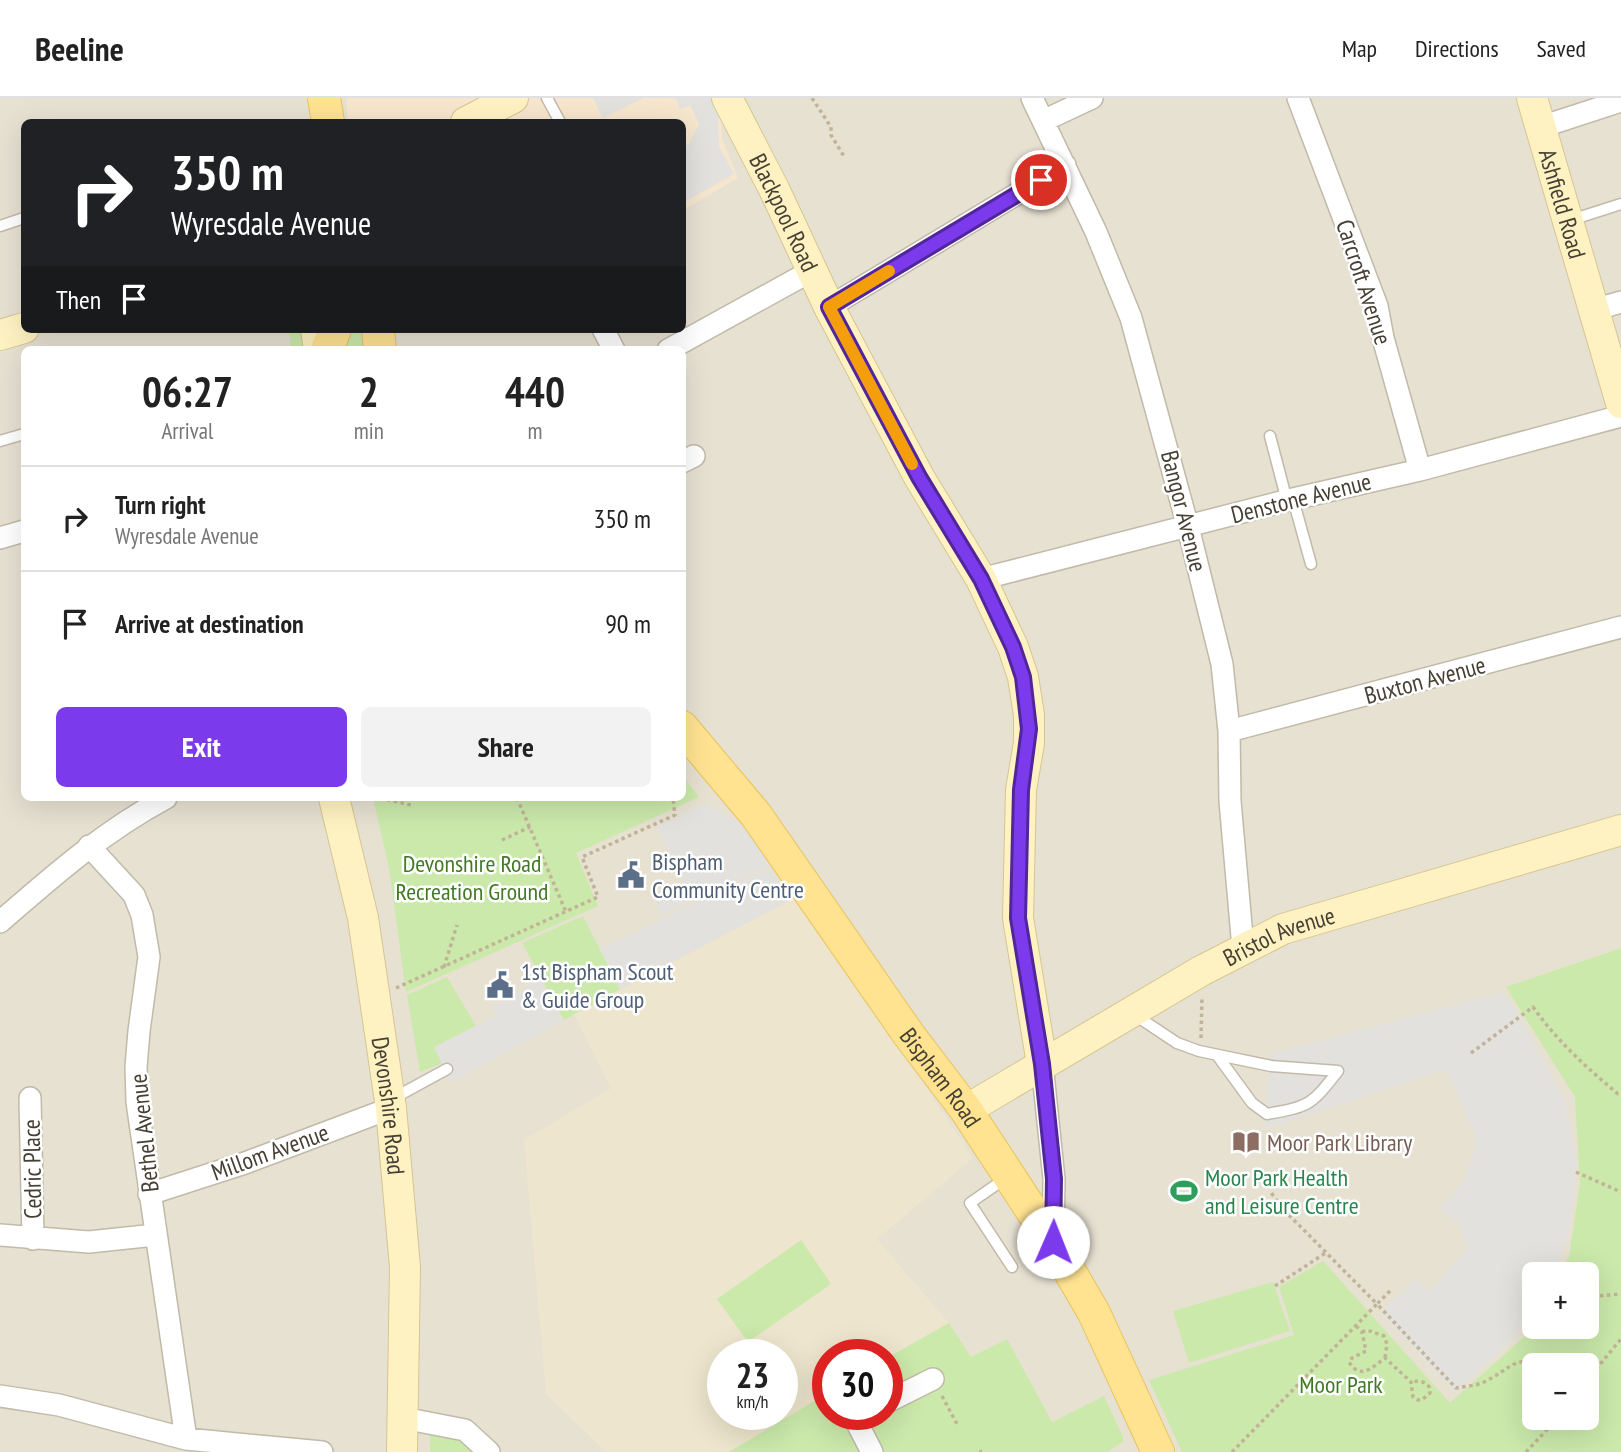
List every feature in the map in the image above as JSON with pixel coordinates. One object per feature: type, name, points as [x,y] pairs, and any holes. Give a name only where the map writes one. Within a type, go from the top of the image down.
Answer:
[{"type":"main road","name":"Bispham Road","points":[[686,732],[763,825],[909,1035],[966,1110],[1053,1242],[1094,1313],[1157,1452]]},
{"type":"street","name":"Blackpool Road","points":[[727,98],[775,191],[829,307],[919,477],[981,579],[1013,647],[1023,677],[1029,715],[1021,790],[1018,918],[1042,1064],[1054,1179],[1053,1242]]},
{"type":"street","name":"Bangor Avenue","points":[[1031,98],[1106,253],[1131,318],[1188,527],[1222,664],[1229,731],[1230,801],[1243,948]]},
{"type":"street","points":[[1043,121],[1092,98]]},
{"type":"street","name":"Carcroft Avenue","points":[[1298,98],[1377,306],[1383,338],[1420,470]]},
{"type":"street","name":"Ashfield Road","points":[[1532,98],[1621,403]]},
{"type":"street","points":[[471,119],[508,99]]},
{"type":"street","points":[[1541,127],[1621,101]]},
{"type":"street","points":[[829,307],[1065,165]]},
{"type":"street","points":[[675,346],[813,270]]},
{"type":"street","points":[[1593,310],[1621,302]]},
{"type":"street","points":[[0,335],[21,329]]},
{"type":"street","name":"Denstone Avenue","points":[[981,579],[1290,500],[1420,470],[1621,416]]},
{"type":"street","points":[[0,538],[21,532]]},
{"type":"street","name":"Buxton Avenue","points":[[1229,731],[1621,628]]},
{"type":"street","points":[[0,922],[89,846],[131,817],[160,801]]},
{"type":"street","name":"Devonshire Road","points":[[335,801],[363,918],[390,1104],[405,1267],[402,1452]]},
{"type":"street","name":"Bristol Avenue","points":[[966,1110],[1201,971],[1283,929],[1621,830]]},
{"type":"street","name":"Bethel Avenue","points":[[89,846],[134,895],[142,915],[149,957],[139,1031],[137,1090],[149,1194],[186,1439]]},
{"type":"street","name":"Cedric Place","points":[[30,1098],[33,1239]]},
{"type":"street","name":"Millom Avenue","points":[[149,1194],[245,1163],[390,1104]]},
{"type":"street","points":[[0,1235],[89,1242],[155,1235]]},
{"type":"street","points":[[903,1394],[933,1379]]},
{"type":"street","points":[[0,1396],[59,1405],[186,1439],[322,1452]]},
{"type":"street","points":[[403,1418],[465,1430],[489,1452]]},
{"type":"street","points":[[861,1430],[872,1452]]},
{"type":"lane","points":[[547,98],[558,119]]},
{"type":"lane","points":[[1568,220],[1621,204]]},
{"type":"lane","points":[[0,226],[21,219]]},
{"type":"lane","points":[[0,441],[21,435]]},
{"type":"lane","points":[[1270,436],[1311,564]]},
{"type":"lane","points":[[1130,1012],[1177,1043],[1199,1051],[1271,1066],[1338,1071],[1314,1101],[1296,1109],[1267,1114],[1252,1103],[1217,1055]]},
{"type":"lane","points":[[390,1104],[446,1069]]},
{"type":"lane","points":[[1008,1176],[970,1203],[1012,1267]]},
{"type":"path","points":[[812,98],[831,127],[831,135],[845,158]]},
{"type":"path","points":[[393,801],[411,805]]},
{"type":"path","points":[[518,801],[566,912]]},
{"type":"path","points":[[375,997],[598,897],[582,858],[675,815],[673,801]]},
{"type":"path","points":[[502,840],[530,827]]},
{"type":"path","points":[[444,967],[457,925]]},
{"type":"path","points":[[1199,1051],[1203,1024],[1201,971]]},
{"type":"path","points":[[1471,1054],[1533,1007],[1547,1027],[1588,1069],[1621,1094]]},
{"type":"path","points":[[1576,1172],[1621,1192]]},
{"type":"path","points":[[1270,1191],[1281,1207],[1456,1388],[1483,1383],[1513,1363],[1522,1362]]},
{"type":"path","points":[[1275,1286],[1327,1252]]},
{"type":"path","points":[[1232,1452],[1390,1291]]},
{"type":"path","points":[[1599,1296],[1621,1294]]},
{"type":"path","points":[[1356,1326],[1362,1332],[1366,1351],[1349,1362],[1358,1372],[1367,1372],[1385,1358],[1387,1344],[1384,1336],[1362,1332]]},
{"type":"path","points":[[1599,1366],[1621,1339]]},
{"type":"path","points":[[1385,1358],[1411,1382],[1413,1397],[1418,1400],[1430,1393],[1427,1384],[1418,1380],[1411,1382]]},
{"type":"path","points":[[933,1379],[958,1426]]},
{"type":"path","points":[[1526,1452],[1547,1430]]},
{"type":"shaded area","points":[[0,98],[1621,98],[1621,1452],[0,1452]]},
{"type":"shaded area","points":[[346,98],[720,98],[722,139],[738,178],[686,208],[686,119],[348,119]]},
{"type":"shaded area","points":[[593,98],[644,98],[603,118]]},
{"type":"shaded area","points":[[675,98],[715,98],[718,102],[719,146],[734,174],[686,201],[686,146],[699,124],[690,105],[680,109]]},
{"type":"shaded area","points":[[707,803],[741,824],[773,863],[662,915],[655,903],[686,888],[657,827]]},
{"type":"shaded area","points":[[768,868],[793,899],[620,989],[600,949]]},
{"type":"shaded area","points":[[798,896],[973,1158],[877,1239],[949,1323],[903,1349],[903,1339],[812,1339],[812,1403],[798,1411],[798,1339],[707,1339],[707,1430],[766,1430],[729,1452],[606,1452],[546,1394],[524,1140],[611,1088],[574,1014]]},
{"type":"shaded area","points":[[540,980],[563,1021],[451,1082],[434,1047],[496,1016],[492,1006]]},
{"type":"shaded area","points":[[1501,993],[1512,1003],[1565,1101],[1577,1164],[1568,1239],[1557,1262],[1522,1262],[1522,1326],[1516,1336],[1455,1393],[1380,1313],[1416,1279],[1430,1291],[1468,1249],[1460,1225],[1439,1209],[1463,1182],[1478,1142],[1447,1071],[1266,1129],[1271,1054]]},
{"type":"green space","points":[[289,333],[309,333],[309,346],[291,346]]},
{"type":"green space","points":[[342,333],[365,333],[368,346],[338,346]]},
{"type":"green space","name":"Devonshire Road Recreation Ground","points":[[686,780],[699,797],[576,853],[598,906],[406,992],[389,868],[374,801],[686,801]]},
{"type":"green space","points":[[583,916],[620,989],[564,1020],[522,943]]},
{"type":"green space","name":"Moor Park","points":[[1621,948],[1621,1452],[1182,1452],[1149,1380],[1294,1335],[1279,1287],[1323,1261],[1450,1403],[1522,1339],[1599,1339],[1599,1262],[1566,1262],[1580,1183],[1575,1097],[1506,987]]},
{"type":"green space","points":[[447,977],[476,1026],[435,1047],[442,1063],[420,1072],[407,995]]},
{"type":"green space","points":[[801,1240],[831,1284],[752,1339],[746,1339],[717,1299]]},
{"type":"green space","points":[[1273,1282],[1290,1331],[1189,1363],[1173,1311]]},
{"type":"green space","points":[[949,1323],[971,1357],[1007,1339],[1052,1422],[1104,1396],[1123,1442],[1107,1452],[729,1452],[766,1430],[798,1430],[798,1411],[812,1403],[812,1430],[903,1430],[903,1349]]},
{"type":"green space","points":[[430,1433],[469,1444],[477,1452],[430,1452]]},
{"type":"slow traffic","points":[[889,271],[829,307],[912,464]]},
{"type":"place","name":"Bispham Community Centre","points":[[631,875]]},
{"type":"place","name":"1st Bispham Scout & Guide Group","points":[[500,985]]},
{"type":"place","name":"Moor Park Library","points":[[1246,1142]]},
{"type":"place","name":"Moor Park Health and Leisure Centre","points":[[1184,1191]]},
{"type":"route","points":[[1041,180],[829,307],[919,477],[981,579],[1013,647],[1023,677],[1029,729],[1021,790],[1018,918],[1042,1064],[1054,1179],[1053,1242]]}]
